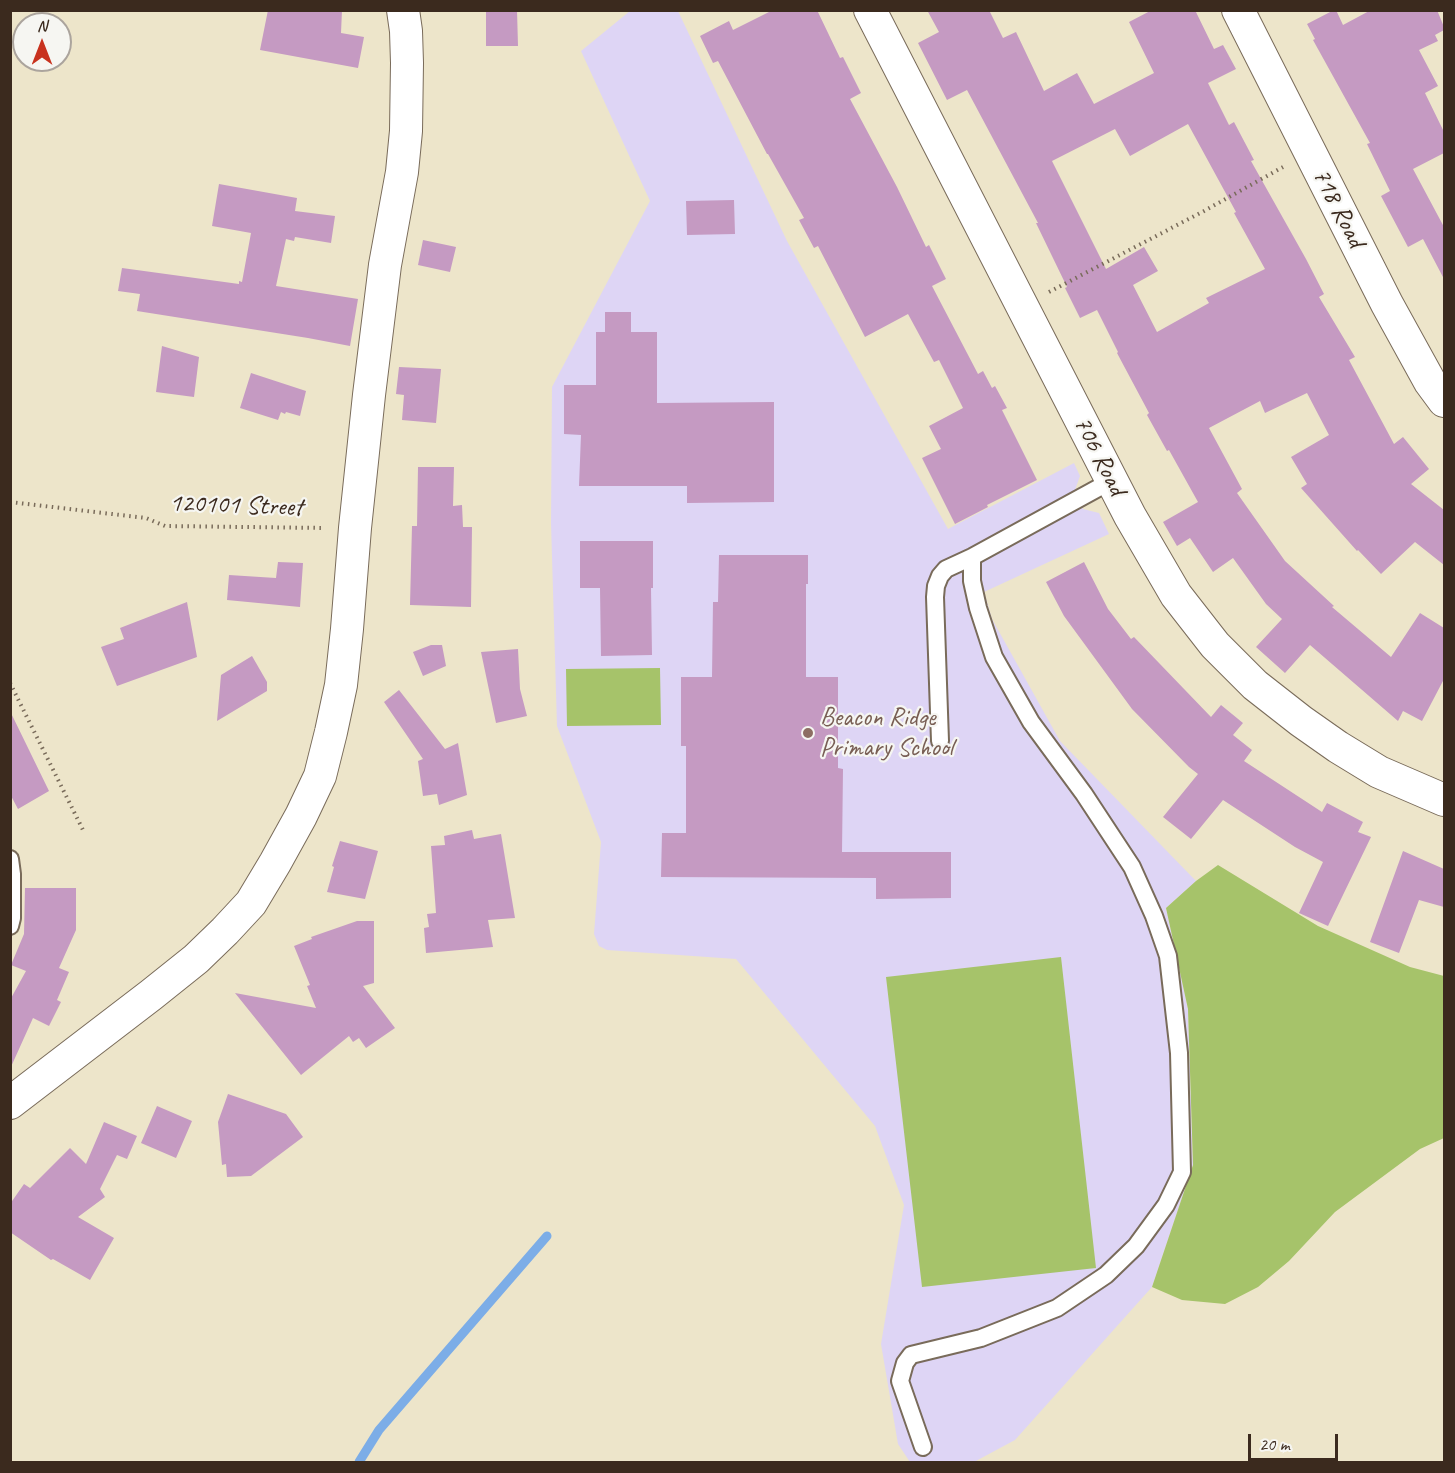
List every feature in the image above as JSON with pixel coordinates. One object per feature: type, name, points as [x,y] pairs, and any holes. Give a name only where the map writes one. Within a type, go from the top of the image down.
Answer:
[{"type":"street","points":[[10,1103],[196,959],[225,932],[251,903],[302,816],[320,777],[341,685],[355,528],[385,265],[402,172],[406,131],[407,63],[403,10]]},
{"type":"street","name":"706 Road","points":[[870,10],[1111,481],[1176,595],[1215,645],[1255,685],[1301,721],[1368,765],[1444,800]]},
{"type":"street","name":"718 Road","points":[[1238,10],[1387,304],[1430,382],[1444,401]]},
{"type":"lane","points":[[940,741],[936,586],[940,576],[946,569],[1111,481]]},
{"type":"lane","points":[[923,1447],[900,1381],[905,1363],[911,1355],[981,1338],[1057,1308],[1106,1275],[1136,1246],[1148,1230],[1166,1205],[1182,1172],[1179,1053],[1168,956],[1154,916],[1132,867],[1031,722],[994,657],[972,581],[972,557]]},
{"type":"lane","points":[[10,859],[12,918],[10,926]]},
{"type":"path","points":[[1021,305],[1204,211],[1309,152]]},
{"type":"path","name":"120101 Street","points":[[10,502],[146,518],[165,526],[355,528]]},
{"type":"path","points":[[10,683],[84,832]]},
{"type":"shaded area","name":"Beacon Ridge Primary School","points":[[630,11],[678,11],[787,241],[948,529],[1074,463],[1080,476],[1075,490],[1083,509],[1099,513],[1109,534],[984,592],[992,619],[1060,741],[1196,881],[1166,908],[1188,1009],[1193,1165],[1152,1287],[1015,1440],[974,1462],[910,1462],[898,1444],[881,1344],[904,1205],[875,1126],[736,959],[607,950],[599,946],[594,934],[601,842],[557,726],[551,523],[552,387],[650,201],[581,51]]},
{"type":"green space","points":[[660,668],[661,725],[567,726],[566,669]]},
{"type":"green space","points":[[1218,865],[1318,926],[1410,967],[1444,976],[1444,1138],[1420,1149],[1335,1212],[1289,1261],[1258,1287],[1225,1304],[1182,1300],[1152,1287],[1193,1165],[1188,1009],[1166,908]]},
{"type":"green space","points":[[1061,957],[1096,1268],[922,1287],[886,977]]},
{"type":"building","points":[[268,10],[342,10],[341,33],[364,37],[358,68],[260,50]]},
{"type":"building","points":[[486,10],[517,10],[518,46],[486,46]]},
{"type":"building","points":[[773,10],[817,10],[840,58],[843,57],[861,93],[850,99],[926,247],[929,245],[946,279],[932,286],[978,374],[983,371],[992,388],[995,386],[1007,408],[1002,410],[1037,480],[955,524],[922,458],[941,449],[929,426],[963,408],[939,360],[934,362],[908,314],[865,337],[818,246],[814,248],[799,220],[804,218],[718,61],[713,63],[700,36],[729,21],[733,30]]},
{"type":"building","points":[[927,10],[989,10],[1003,38],[1016,32],[1044,91],[1077,73],[1094,104],[1154,73],[1129,22],[1152,10],[1195,10],[1214,49],[1223,45],[1236,69],[1208,83],[1229,125],[1234,122],[1254,160],[1251,161],[1306,259],[1324,294],[1319,297],[1355,357],[1349,360],[1394,444],[1403,437],[1429,469],[1411,484],[1444,510],[1444,565],[1415,542],[1381,574],[1357,551],[1301,488],[1307,484],[1291,457],[1329,435],[1307,393],[1265,413],[1260,401],[1209,428],[1242,489],[1237,493],[1285,561],[1334,606],[1332,607],[1391,657],[1420,613],[1444,628],[1444,679],[1422,721],[1403,711],[1398,721],[1310,645],[1285,673],[1256,647],[1282,619],[1266,604],[1233,558],[1213,572],[1190,538],[1177,546],[1163,522],[1198,502],[1147,415],[1149,413],[1097,310],[1080,318],[1036,223],[1038,223],[967,90],[947,100],[918,43],[939,32]],"holes":[[[1188,124],[1236,212],[1234,213],[1265,269],[1206,298],[1209,303],[1157,332],[1133,285],[1158,271],[1144,247],[1106,269],[1052,161],[1115,129],[1130,156]]]},
{"type":"building","points":[[1334,10],[1343,25],[1371,10],[1437,10],[1444,27],[1444,30],[1435,35],[1438,41],[1419,50],[1438,86],[1425,93],[1444,132],[1444,153],[1413,169],[1444,227],[1444,279],[1423,239],[1408,247],[1381,196],[1390,191],[1367,144],[1370,143],[1313,40],[1315,39],[1307,24]]},
{"type":"building","points":[[219,184],[297,198],[295,211],[335,216],[331,243],[295,237],[294,241],[286,239],[276,286],[358,299],[350,346],[137,311],[140,294],[118,291],[122,268],[239,284],[239,281],[242,282],[251,233],[212,226]]},
{"type":"building","points":[[734,200],[735,234],[687,235],[686,201]]},
{"type":"building","points":[[423,240],[456,247],[450,272],[418,265]]},
{"type":"building","points":[[605,312],[631,312],[631,332],[657,332],[657,403],[774,402],[774,502],[687,503],[687,486],[579,486],[581,435],[564,434],[564,385],[596,385],[596,332],[605,332]]},
{"type":"building","points":[[162,346],[199,357],[194,397],[156,392]]},
{"type":"building","points":[[399,367],[441,369],[436,423],[402,420],[404,395],[396,394]]},
{"type":"building","points":[[251,373],[306,391],[300,416],[281,412],[278,420],[240,408]]},
{"type":"building","points":[[418,467],[454,467],[453,506],[462,505],[463,527],[472,527],[471,607],[410,605],[412,526],[417,526]]},
{"type":"building","points":[[580,541],[653,541],[652,655],[601,656],[600,588],[580,588]]},
{"type":"building","points":[[719,555],[808,555],[806,677],[838,677],[838,768],[843,769],[842,852],[951,852],[951,898],[876,899],[876,878],[661,877],[662,833],[686,833],[686,746],[681,746],[681,677],[712,677],[713,602],[718,602]]},
{"type":"building","points":[[278,562],[303,563],[300,607],[227,600],[229,575],[276,578]]},
{"type":"building","points":[[1084,562],[1108,609],[1131,639],[1134,637],[1211,717],[1221,705],[1243,723],[1233,735],[1252,750],[1244,761],[1322,812],[1327,803],[1363,822],[1358,832],[1371,837],[1328,926],[1299,913],[1323,862],[1295,847],[1223,800],[1191,839],[1163,817],[1198,774],[1132,709],[1064,616],[1046,582]]},
{"type":"building","points":[[187,602],[197,657],[117,686],[101,647],[124,639],[120,628]]},
{"type":"building","points":[[431,645],[442,645],[446,666],[423,676],[413,652]]},
{"type":"building","points":[[518,649],[520,689],[527,716],[496,723],[481,652]]},
{"type":"building","points":[[252,656],[267,682],[267,691],[217,721],[221,675]]},
{"type":"building","points":[[399,690],[445,749],[458,743],[467,795],[439,805],[437,794],[423,796],[418,761],[423,759],[384,702]]},
{"type":"building","points":[[10,711],[49,791],[18,809],[10,794]]},
{"type":"building","points":[[472,830],[474,839],[501,834],[515,918],[488,920],[493,947],[426,953],[424,928],[429,927],[427,914],[436,913],[431,846],[445,845],[444,836]]},
{"type":"building","points":[[340,841],[378,851],[365,899],[327,892]]},
{"type":"building","points":[[1403,851],[1444,869],[1444,907],[1419,900],[1399,953],[1370,942]]},
{"type":"building","points":[[25,888],[76,888],[76,930],[59,968],[69,972],[57,1000],[61,1002],[49,1026],[33,1018],[10,1069],[10,1000],[26,971],[11,965],[24,934]]},
{"type":"building","points":[[357,921],[374,921],[374,983],[363,986],[395,1028],[366,1048],[359,1038],[353,1042],[349,1036],[301,1075],[235,993],[316,1008],[307,986],[310,985],[294,946],[312,939],[311,937]]},
{"type":"building","points":[[228,1094],[286,1114],[303,1137],[251,1176],[227,1177],[226,1164],[222,1165],[218,1122]]},
{"type":"building","points":[[157,1106],[192,1121],[176,1158],[141,1143]]},
{"type":"building","points":[[104,1122],[137,1136],[127,1159],[117,1155],[100,1189],[105,1197],[78,1217],[114,1238],[90,1280],[53,1259],[51,1260],[10,1232],[10,1204],[24,1184],[30,1188],[70,1148],[86,1164]]},
{"type":"waterway","points":[[359,1462],[379,1430],[547,1236]]},
{"type":"place","name":"Beacon Ridge Primary School","points":[[808,733]]}]
